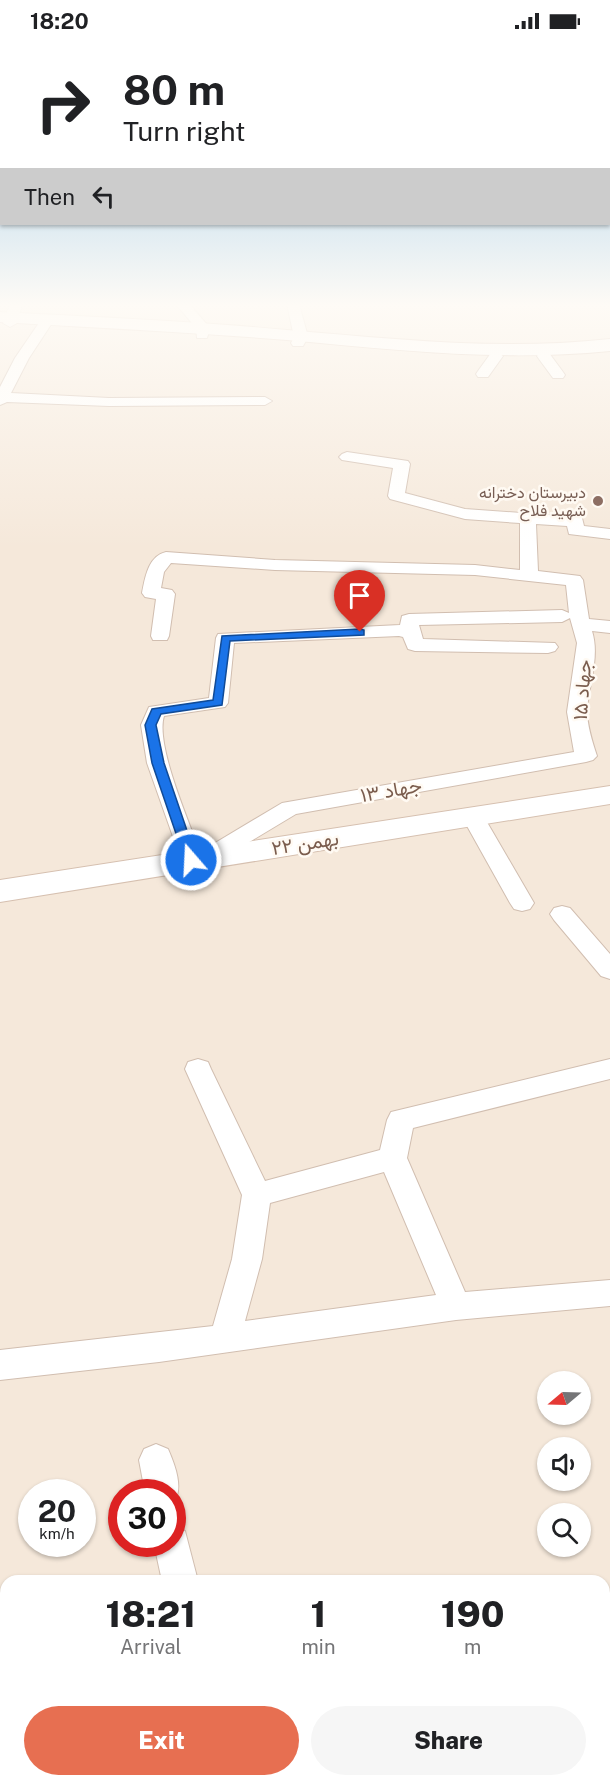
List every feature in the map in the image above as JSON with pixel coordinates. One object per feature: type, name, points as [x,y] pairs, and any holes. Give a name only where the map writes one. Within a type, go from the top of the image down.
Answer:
[{"type":"main road","name":"۲۲ بهمن","points":[[0,891],[610,795]]},
{"type":"main road","points":[[566,801],[610,809]]},
{"type":"street","points":[[1,399],[109,402],[265,401]]},
{"type":"street","points":[[348,457],[402,464],[396,496],[465,514],[576,522],[575,530],[610,534]]},
{"type":"street","points":[[160,636],[166,594],[151,593],[155,571],[166,557],[275,565],[475,570],[529,576],[528,519]]},
{"type":"street","name":"جهاد ۱۵","points":[[529,576],[574,580],[571,620],[585,643],[577,712],[580,736],[586,756]]},
{"type":"street","points":[[548,647],[415,645],[409,620],[571,620],[610,627]]},
{"type":"street","points":[[200,859],[158,763],[151,725],[156,711],[218,703],[225,638],[399,630],[411,633]]},
{"type":"street","name":"جهاد ۱۳","points":[[200,859],[290,808],[586,756]]},
{"type":"street","points":[[473,817],[522,903]]},
{"type":"street","points":[[562,914],[610,970]]},
{"type":"street","points":[[198,1069],[257,1195],[247,1259],[225,1338]]},
{"type":"street","points":[[456,1306],[393,1158],[401,1120],[610,1069]]},
{"type":"street","points":[[257,1195],[393,1158]]},
{"type":"street","points":[[0,1365],[159,1348],[456,1306],[610,1293]]},
{"type":"street","points":[[175,1557],[179,1575]]},
{"type":"shaded area","points":[[0,385],[610,385],[610,1575],[0,1575]]},
{"type":"place","name":"دبیرستان دخترانه شهید فلاح","points":[[598,501]]},
{"type":"route","points":[[191,860],[158,763],[151,725],[156,711],[218,703],[225,638],[360,632]]}]
